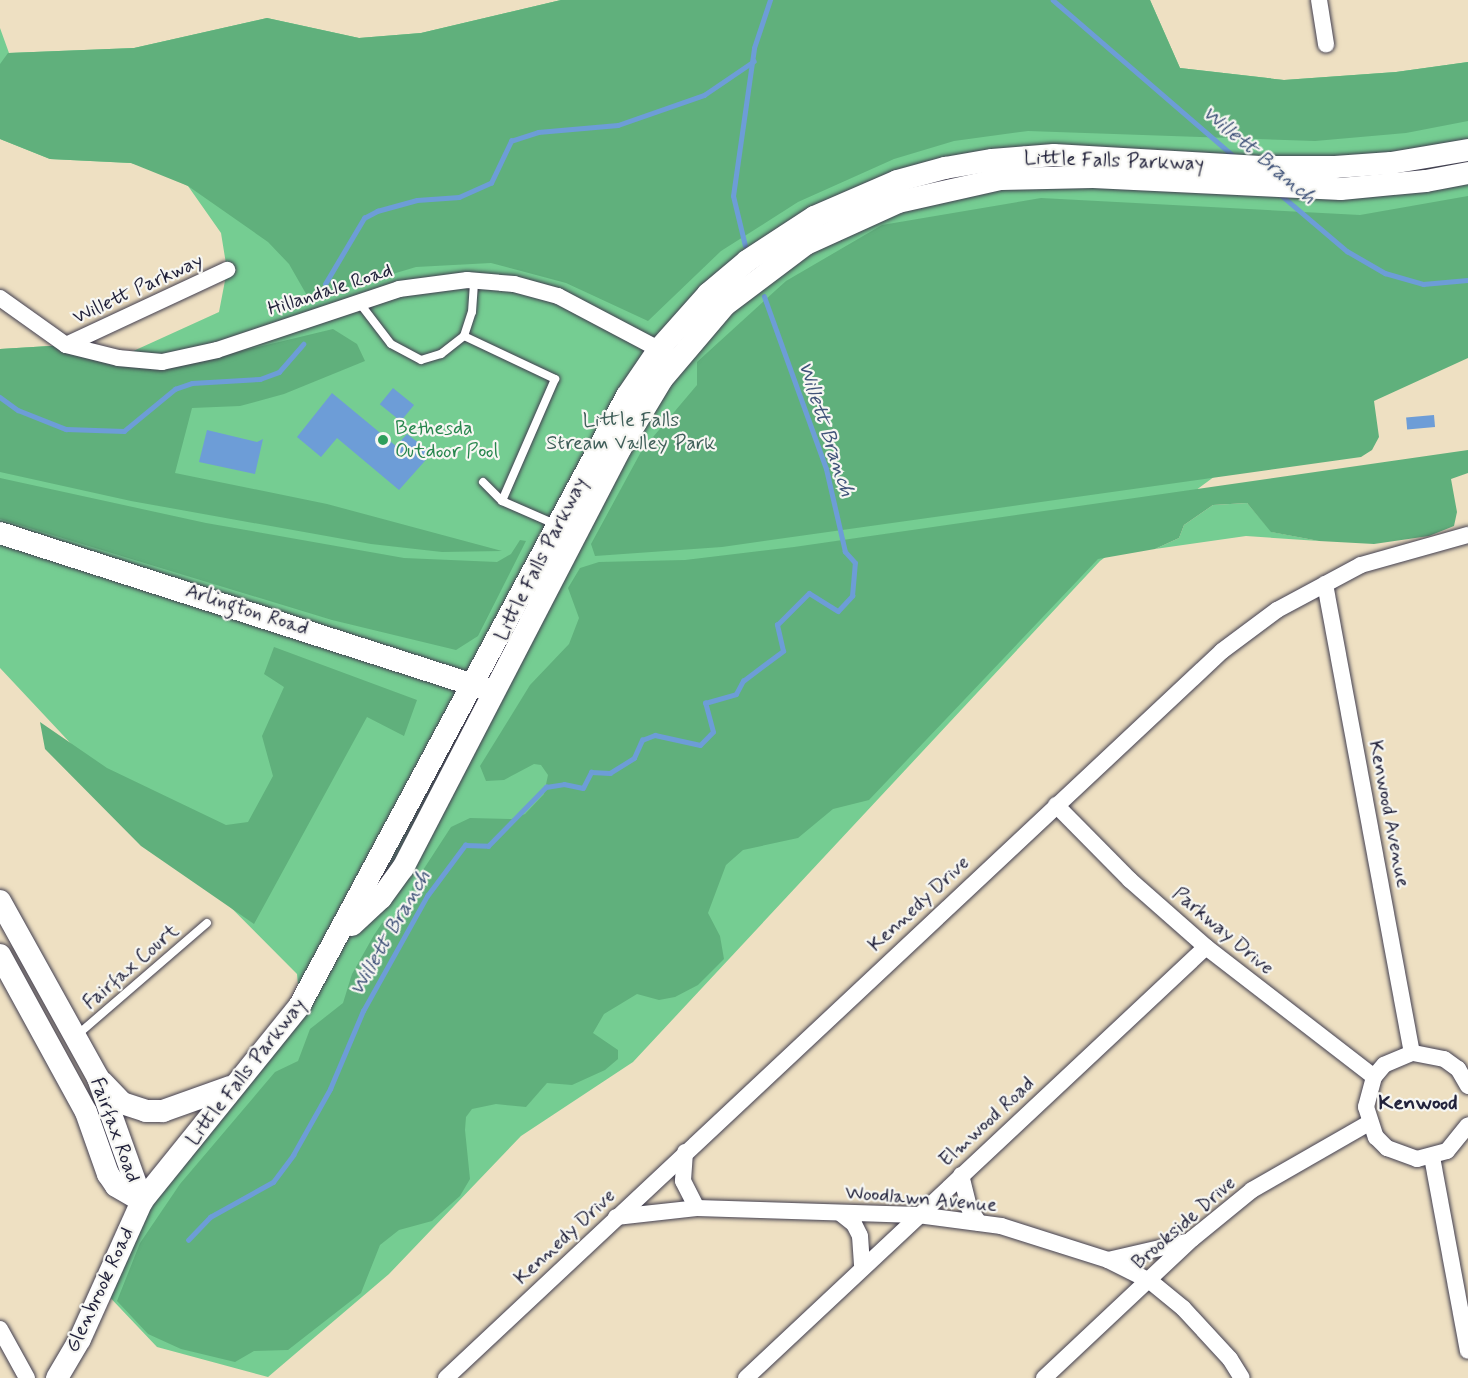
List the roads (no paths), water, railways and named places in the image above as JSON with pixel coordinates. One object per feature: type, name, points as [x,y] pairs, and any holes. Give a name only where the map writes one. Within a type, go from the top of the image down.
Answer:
[{"type":"main road","name":"Little Falls Parkway","points":[[485,688],[620,449],[668,354],[708,294],[772,243],[849,199],[897,181],[945,168],[1023,157],[1265,167],[1382,164],[1468,150]]},
{"type":"main road","name":"Little Falls Parkway","points":[[142,1201],[204,1125],[230,1087],[300,1005],[340,936],[381,898],[403,868],[557,525],[622,405],[668,354],[761,274],[824,234],[898,202],[1001,179],[1046,177],[1292,189],[1378,187],[1468,173]]},
{"type":"main road","name":"Arlington Road","points":[[0,533],[485,688]]},
{"type":"main road","name":"Fairfax Road","points":[[0,901],[98,1078],[142,1201]]},
{"type":"main road","name":"Fairfax Road","points":[[0,955],[86,1112],[108,1174],[116,1186],[142,1201]]},
{"type":"main road","points":[[98,1078],[122,1103],[146,1111],[163,1111],[230,1087]]},
{"type":"main road","name":"Glenbrook Road","points":[[57,1378],[80,1339],[142,1201]]},
{"type":"street","points":[[1319,0],[1326,44]]},
{"type":"street","name":"Willett Parkway","points":[[66,345],[226,270]]},
{"type":"street","name":"Hillandale Road","points":[[0,298],[66,345],[118,358],[162,362],[217,350],[358,302],[435,281],[474,280],[514,284],[558,296],[668,354]]},
{"type":"street","name":"Kennedy Drive","points":[[446,1378],[1222,651],[1277,610],[1361,565],[1399,552],[1468,535]]},
{"type":"street","name":"Kenwood Avenue","points":[[1325,584],[1412,1053]]},
{"type":"street","name":"Parkway Drive","points":[[1056,805],[1130,880],[1206,947],[1374,1077]]},
{"type":"street","name":"Elmwood Road","points":[[746,1378],[1206,947]]},
{"type":"street","points":[[37,1021],[61,1008]]},
{"type":"street","points":[[1468,1086],[1463,1068],[1429,1053],[1412,1053],[1397,1057],[1374,1077],[1367,1099],[1369,1123],[1387,1148],[1409,1157],[1432,1157],[1459,1141],[1468,1125]]},
{"type":"street","name":"Brookside Drive","points":[[1044,1378],[1150,1281],[1192,1239],[1252,1190],[1369,1123]]},
{"type":"street","points":[[685,1152],[683,1181],[697,1208]]},
{"type":"street","points":[[1432,1157],[1468,1351]]},
{"type":"street","points":[[961,1175],[969,1209],[979,1223]]},
{"type":"street","name":"Woodlawn Avenue","points":[[616,1217],[697,1208],[918,1215],[1001,1226],[1107,1260],[1150,1281],[1184,1308],[1230,1359],[1242,1378]]},
{"type":"street","points":[[840,1213],[854,1224],[860,1236],[862,1268]]},
{"type":"street","points":[[1107,1260],[1155,1252],[1192,1239]]},
{"type":"street","points":[[0,1329],[27,1378]]},
{"type":"lane","points":[[358,302],[391,344],[412,358],[432,358],[464,336],[472,312],[474,280]]},
{"type":"lane","points":[[464,336],[555,379],[501,501]]},
{"type":"lane","points":[[483,483],[501,501],[557,525]]},
{"type":"lane","name":"Fairfax Court","points":[[76,1036],[207,923]]},
{"type":"water","points":[[393,388],[414,405],[401,421],[380,404]]},
{"type":"water","points":[[332,393],[396,446],[407,434],[432,453],[399,490],[337,438],[321,457],[297,437]]},
{"type":"water","points":[[1434,415],[1435,427],[1407,429],[1406,417]]},
{"type":"water","points":[[207,430],[257,442],[263,439],[255,474],[199,462]]},
{"type":"waterway","name":"Willett Branch","points":[[745,246],[733,196],[754,48],[770,0]]},
{"type":"waterway","name":"Willett Branch","points":[[1053,0],[1235,157]]},
{"type":"waterway","points":[[325,284],[364,218],[377,211],[417,200],[459,197],[491,183],[511,141],[538,132],[618,125],[704,95],[754,61]]},
{"type":"waterway","name":"Willett Branch","points":[[1281,195],[1347,251],[1385,273],[1423,284],[1468,280]]},
{"type":"waterway","name":"Willett Branch","points":[[188,1240],[210,1217],[273,1182],[293,1155],[330,1089],[363,1011],[427,896],[465,845],[488,846],[546,787],[564,784],[583,788],[591,772],[610,773],[634,758],[642,740],[655,735],[700,745],[713,732],[705,703],[736,694],[743,681],[783,651],[777,625],[809,593],[838,611],[852,596],[855,563],[845,552],[826,469],[764,297]]},
{"type":"waterway","points":[[0,397],[18,410],[66,429],[124,431],[175,389],[192,383],[260,379],[279,372],[303,344]]},
{"type":"place","name":"Bethesda Outdoor Pool","points":[[383,440]]},
{"type":"district","name":"Kenwood","points":[[1418,1103]]},
{"type":"park label","name":"Little Falls Stream Valley Park","points":[[631,432]]}]
